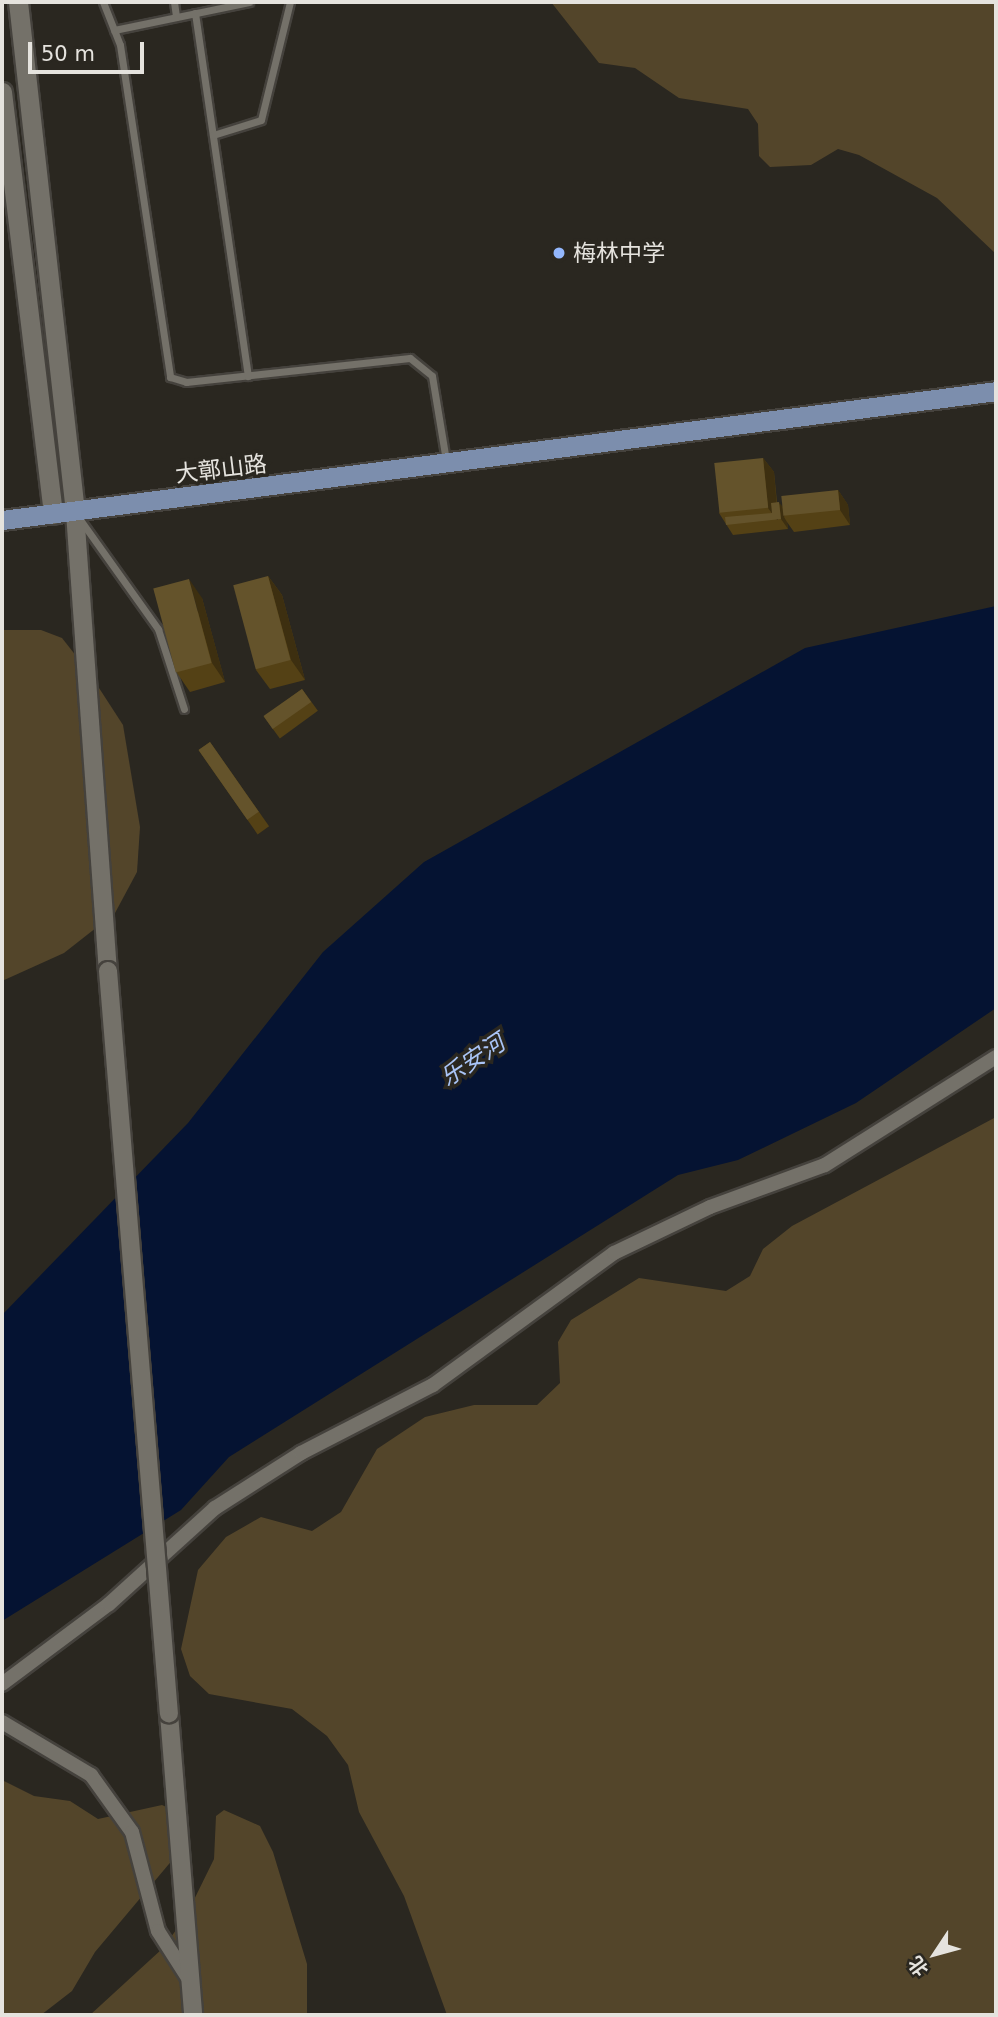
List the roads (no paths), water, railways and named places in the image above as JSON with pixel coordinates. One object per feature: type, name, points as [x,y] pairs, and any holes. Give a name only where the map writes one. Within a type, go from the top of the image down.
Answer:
[{"type":"main road","points":[[18,2],[75,512]]},
{"type":"main road","points":[[2,92],[52,514]]},
{"type":"main road","name":"大鄣山路","points":[[2,520],[446,465],[996,391]]},
{"type":"street","points":[[75,512],[108,971],[193,2015]]},
{"type":"street","points":[[2,1685],[109,1604],[215,1508],[301,1453],[433,1385],[614,1254],[710,1208],[825,1166],[996,1057]]},
{"type":"street","points":[[2,1722],[92,1775],[132,1832],[158,1931],[188,1978]]},
{"type":"lane","points":[[103,2],[114,30],[170,377],[186,382],[410,358],[424,364],[443,414],[446,465]]},
{"type":"lane","points":[[174,2],[176,17]]},
{"type":"lane","points":[[114,30],[222,5],[249,2]]},
{"type":"lane","points":[[212,135],[261,120],[290,2]]},
{"type":"lane","points":[[195,13],[248,376]]},
{"type":"lane","points":[[75,512],[158,629],[184,709]]},
{"type":"water","name":"乐安河","points":[[996,606],[996,1008],[856,1103],[738,1160],[678,1175],[229,1457],[181,1510],[2,1621],[2,1315],[188,1123],[323,952],[424,862],[805,648]]},
{"type":"place","name":"梅林中学","points":[[559,253]]}]
